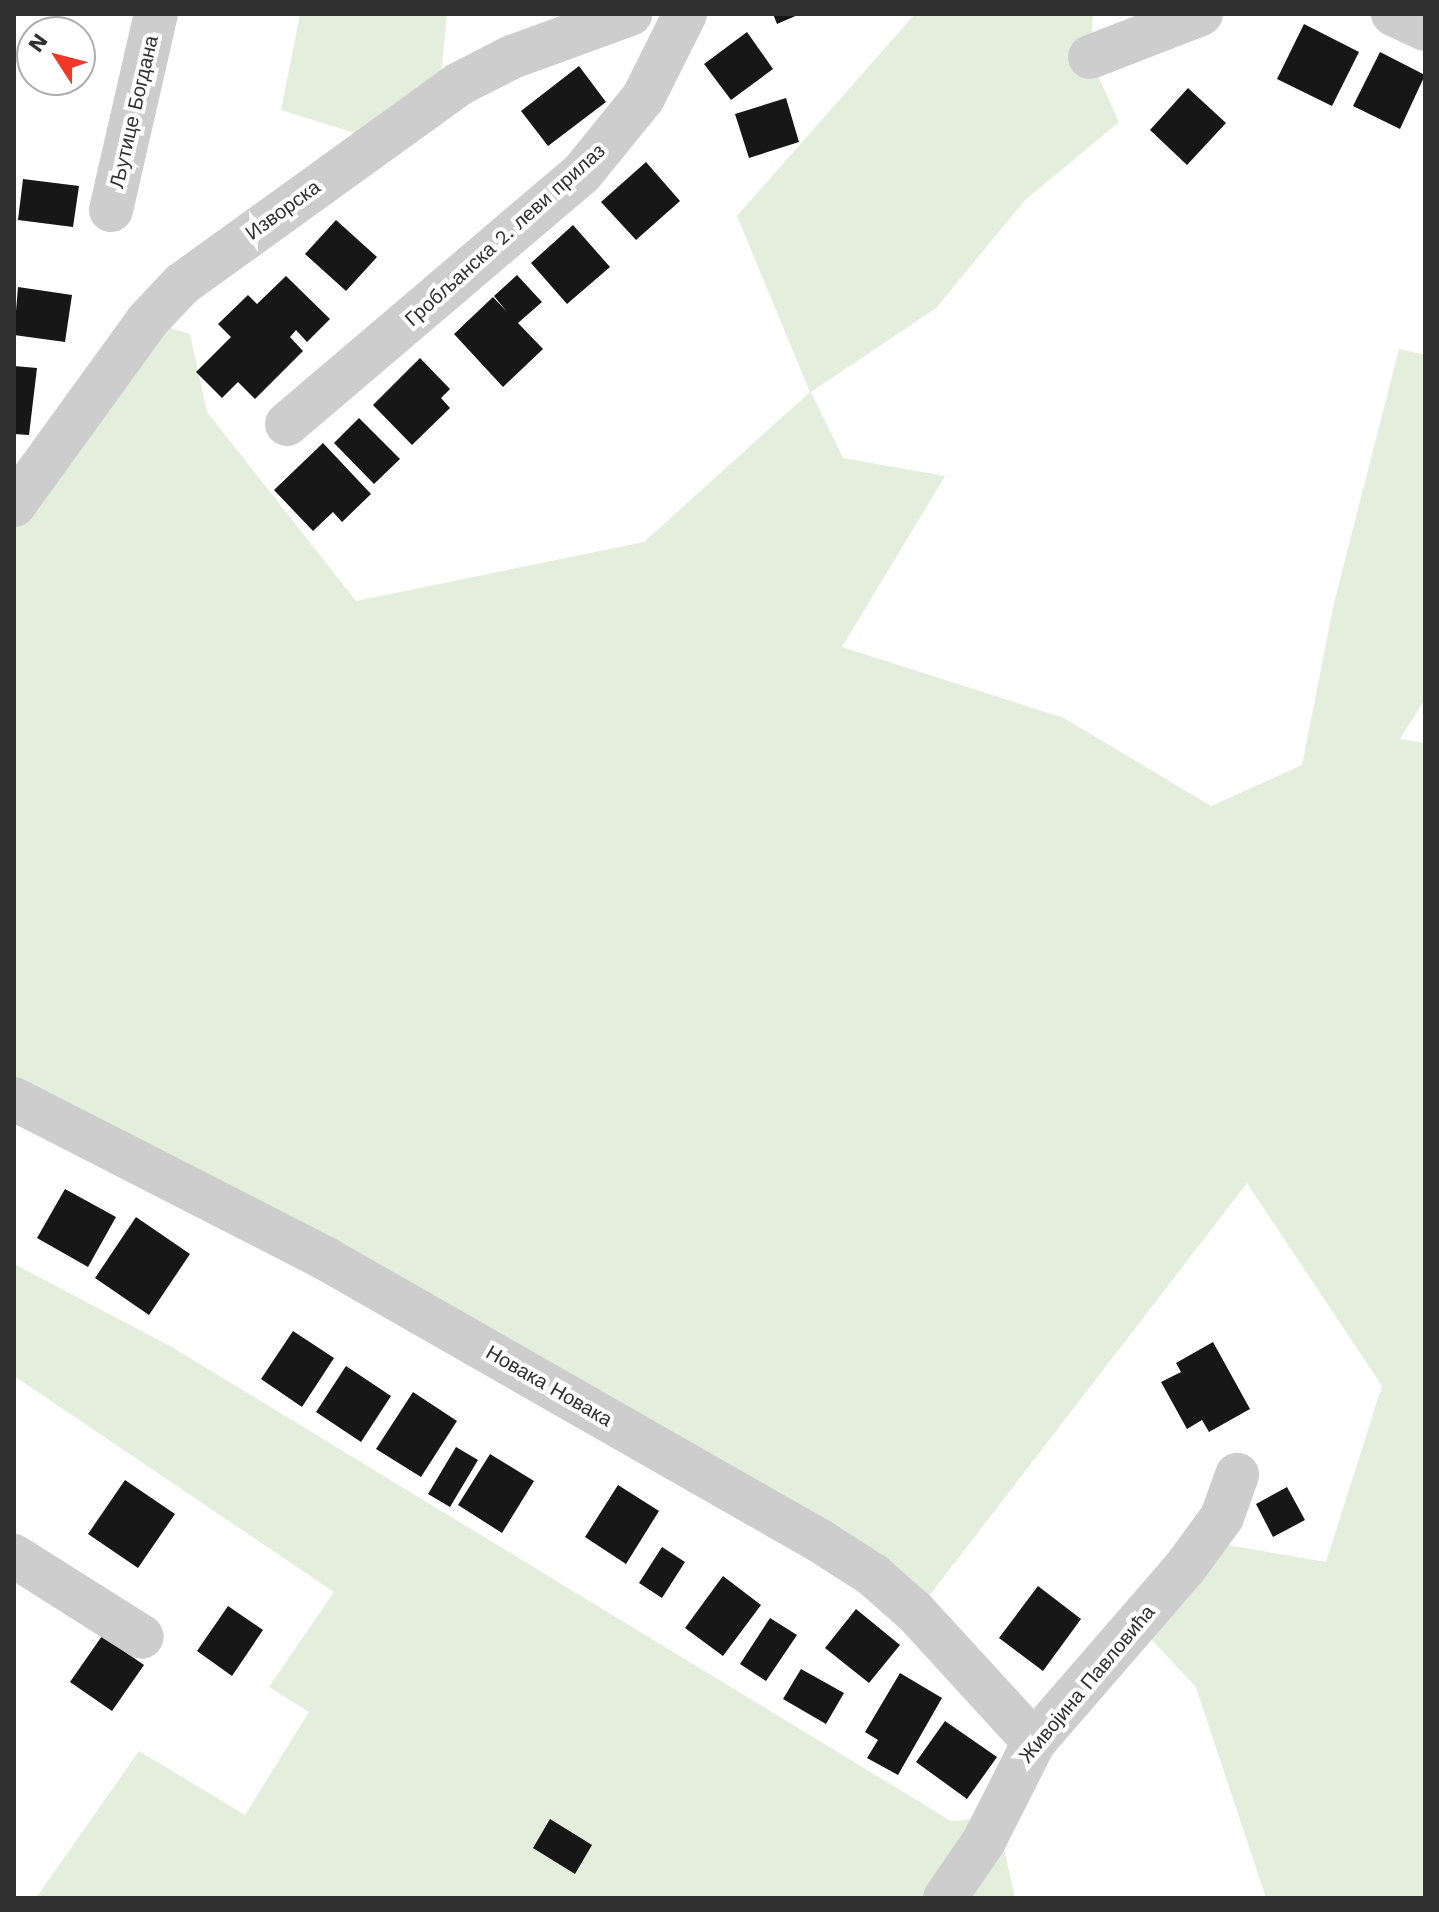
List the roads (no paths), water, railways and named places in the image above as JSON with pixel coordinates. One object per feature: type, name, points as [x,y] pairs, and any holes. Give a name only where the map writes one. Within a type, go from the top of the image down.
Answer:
[{"type":"street","name":"Љутице Богдана","points":[[111,210],[156,14]]},
{"type":"street","name":"Изворска","points":[[14,505],[147,321],[182,284],[459,84],[512,57],[630,14]]},
{"type":"street","name":"Гробљанска 2. леви прилаз","points":[[287,424],[582,173],[643,98],[685,14]]},
{"type":"street","points":[[1090,57],[1201,14]]},
{"type":"street","points":[[1393,14],[1425,29]]},
{"type":"street","name":"Новака Новака","points":[[14,1099],[328,1260],[820,1541],[873,1575],[916,1613],[1034,1742]]},
{"type":"street","name":"Живојина Павловића","points":[[945,1898],[984,1841],[1034,1742],[1184,1569],[1222,1517],[1237,1475]]},
{"type":"street","points":[[14,1556],[142,1637]]}]
